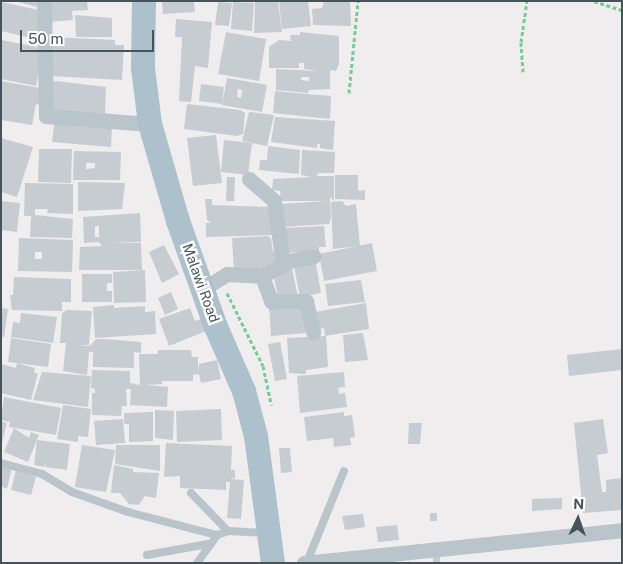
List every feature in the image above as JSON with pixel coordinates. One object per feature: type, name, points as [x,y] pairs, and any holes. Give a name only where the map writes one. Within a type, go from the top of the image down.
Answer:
[{"type":"main road","name":"Malawi Road","points":[[144,1],[143,68],[150,124],[159,162],[203,289],[244,391],[256,436],[271,534],[273,563]]},
{"type":"street","points":[[44,1],[46,116],[150,124]]},
{"type":"street","points":[[249,180],[274,201],[283,264]]},
{"type":"street","points":[[203,289],[230,273],[262,276],[283,264],[314,256]]},
{"type":"street","points":[[262,276],[270,301],[276,303],[301,300],[308,304],[312,332]]},
{"type":"street","points":[[305,562],[622,530]]},
{"type":"lane","points":[[1,463],[42,474],[72,492],[128,512],[217,535]]},
{"type":"lane","points":[[305,562],[344,471]]},
{"type":"lane","points":[[191,493],[228,531]]},
{"type":"lane","points":[[197,563],[208,544],[217,535],[228,531],[256,531],[271,534]]},
{"type":"lane","points":[[147,556],[208,544]]},
{"type":"path","points":[[349,93],[358,1]]},
{"type":"path","points":[[523,72],[521,42],[527,1]]},
{"type":"path","points":[[594,1],[622,10]]},
{"type":"building","points":[[15,1],[42,1],[37,7]]},
{"type":"building","points":[[46,1],[87,1],[88,10],[72,11],[73,20],[47,22]]},
{"type":"building","points":[[162,1],[194,1],[195,12],[163,14]]},
{"type":"building","points":[[255,1],[278,1],[282,32],[254,33]]},
{"type":"building","points":[[279,1],[308,1],[311,26],[282,29]]},
{"type":"building","points":[[324,1],[350,2],[351,26],[313,25],[312,9],[322,8]]},
{"type":"building","points":[[1,2],[44,11],[35,39],[1,31]]},
{"type":"building","points":[[218,2],[232,3],[229,26],[215,25]]},
{"type":"building","points":[[233,2],[254,3],[252,31],[231,29]]},
{"type":"building","points":[[75,15],[112,18],[112,37],[76,37]]},
{"type":"building","points":[[176,19],[212,22],[208,68],[195,66],[191,102],[179,101],[182,37],[175,37]]},
{"type":"building","points":[[226,32],[266,39],[259,81],[218,74]]},
{"type":"building","points":[[300,32],[339,36],[339,64],[336,71],[330,70],[330,89],[309,90],[308,93],[276,90],[276,69],[318,71],[304,69],[304,63],[299,63],[299,68],[269,68],[269,47],[279,40],[291,41],[290,35],[300,35]],"holes":[[[301,77],[309,77],[309,81],[301,80]]]},
{"type":"building","points":[[53,37],[115,40],[115,45],[124,45],[122,80],[50,76]]},
{"type":"building","points":[[1,40],[43,48],[36,86],[1,79]]},
{"type":"building","points":[[227,78],[267,85],[262,112],[222,105]],"holes":[[[238,89],[242,90],[241,98],[237,97]]]},
{"type":"building","points":[[1,81],[46,89],[43,105],[36,104],[32,125],[1,120]]},
{"type":"building","points":[[56,81],[106,87],[105,118],[53,115],[50,83]]},
{"type":"building","points":[[201,84],[224,87],[222,104],[199,101]]},
{"type":"building","points":[[275,91],[331,96],[330,119],[273,113]]},
{"type":"building","points":[[187,104],[240,110],[245,113],[243,134],[237,136],[184,129]]},
{"type":"building","points":[[249,112],[274,115],[267,146],[242,141]]},
{"type":"building","points":[[275,117],[335,121],[333,150],[320,148],[320,144],[317,144],[317,148],[271,142]]},
{"type":"building","points":[[55,118],[112,126],[111,147],[52,142]]},
{"type":"building","points":[[216,135],[222,183],[193,186],[187,138]]},
{"type":"building","points":[[1,138],[33,147],[17,197],[1,192]]},
{"type":"building","points":[[224,140],[252,143],[248,175],[221,172]]},
{"type":"building","points":[[268,146],[300,150],[299,174],[259,170],[260,160],[267,160]]},
{"type":"building","points":[[39,149],[72,149],[71,183],[38,182]]},
{"type":"building","points":[[302,150],[335,152],[334,173],[318,173],[317,176],[334,176],[334,201],[330,197],[331,218],[329,224],[282,227],[280,204],[328,201],[281,201],[280,191],[272,190],[273,179],[312,177],[301,175]]},
{"type":"building","points":[[74,151],[121,152],[120,180],[73,180]],"holes":[[[86,163],[95,163],[95,168],[86,169]]]},
{"type":"building","points":[[335,175],[358,175],[358,191],[365,190],[365,200],[335,199]]},
{"type":"building","points":[[227,177],[235,177],[234,201],[226,201]]},
{"type":"building","points":[[78,182],[125,183],[122,209],[78,211]]},
{"type":"building","points":[[25,183],[73,184],[73,214],[47,213],[48,209],[35,209],[35,216],[24,216]]},
{"type":"building","points":[[205,199],[212,199],[212,205],[272,207],[273,235],[206,237],[206,223],[211,223],[207,220]]},
{"type":"building","points":[[1,201],[20,203],[17,232],[1,230]]},
{"type":"building","points":[[342,201],[346,206],[356,204],[360,246],[333,249],[331,202]]},
{"type":"building","points":[[140,213],[141,242],[108,243],[141,243],[142,270],[79,270],[80,247],[102,246],[99,242],[84,243],[83,217]],"holes":[[[95,226],[99,226],[99,237],[95,237]]]},
{"type":"building","points":[[35,215],[73,219],[72,238],[30,237],[31,217]]},
{"type":"building","points":[[324,226],[326,247],[319,247],[319,251],[285,253],[283,228]]},
{"type":"building","points":[[267,236],[271,238],[273,252],[277,251],[278,263],[270,269],[234,271],[232,238]]},
{"type":"building","points":[[19,238],[73,240],[72,272],[18,271]],"holes":[[[35,252],[42,252],[42,259],[35,259]]]},
{"type":"building","points":[[372,243],[377,271],[324,281],[319,254]]},
{"type":"building","points":[[164,245],[179,274],[162,283],[149,252]]},
{"type":"building","points":[[315,258],[321,293],[300,297],[293,261]]},
{"type":"building","points":[[292,269],[298,297],[279,301],[273,273]]},
{"type":"building","points":[[145,270],[146,302],[114,303],[113,272]]},
{"type":"building","points":[[82,274],[112,274],[112,283],[107,283],[107,291],[112,291],[112,302],[82,302]]},
{"type":"building","points":[[14,277],[71,279],[71,302],[62,302],[62,311],[12,310],[10,295],[13,295]]},
{"type":"building","points":[[361,280],[365,302],[328,306],[325,284]]},
{"type":"building","points":[[171,292],[178,309],[165,315],[158,298]]},
{"type":"building","points":[[303,303],[306,333],[271,336],[269,306]]},
{"type":"building","points":[[366,303],[369,329],[325,336],[324,328],[317,329],[315,312]]},
{"type":"building","points":[[114,305],[114,308],[145,306],[145,312],[155,311],[156,334],[95,338],[93,307]]},
{"type":"building","points":[[1,308],[8,309],[4,337],[1,337]]},
{"type":"building","points":[[190,308],[195,321],[201,319],[206,331],[169,346],[159,319]]},
{"type":"building","points":[[67,310],[92,311],[89,345],[78,345],[90,346],[96,339],[141,342],[141,353],[134,352],[134,368],[93,367],[93,352],[89,352],[87,375],[63,371],[66,343],[60,343],[62,313]]},
{"type":"building","points":[[21,313],[57,317],[53,343],[11,337],[13,322],[20,323]]},
{"type":"building","points":[[363,333],[368,360],[345,362],[343,335]]},
{"type":"building","points":[[326,336],[328,367],[306,370],[306,374],[289,373],[287,338]]},
{"type":"building","points":[[11,338],[51,344],[48,367],[8,362]]},
{"type":"building","points":[[280,342],[287,379],[275,381],[268,344]]},
{"type":"building","points":[[622,349],[622,370],[569,376],[567,355]]},
{"type":"building","points":[[158,350],[191,350],[192,357],[198,357],[198,372],[199,364],[217,360],[221,379],[201,383],[199,374],[193,375],[193,381],[162,381],[162,384],[146,385],[168,387],[167,407],[130,405],[131,389],[126,389],[127,406],[122,406],[121,416],[92,415],[92,393],[95,393],[95,389],[91,388],[92,370],[130,371],[130,383],[140,385],[139,354],[158,354]]},
{"type":"building","points":[[17,363],[35,368],[34,373],[38,373],[31,400],[1,393],[1,364],[16,368]]},
{"type":"building","points":[[42,372],[91,376],[88,407],[33,400]]},
{"type":"building","points":[[344,372],[345,387],[338,388],[339,394],[345,393],[347,407],[300,413],[297,376]]},
{"type":"building","points":[[4,397],[61,408],[56,435],[9,427],[10,422],[1,420]]},
{"type":"building","points":[[63,405],[91,409],[88,437],[78,436],[78,442],[57,439]]},
{"type":"building","points":[[221,409],[222,440],[177,442],[176,411]]},
{"type":"building","points":[[155,410],[174,411],[173,440],[155,438]]},
{"type":"building","points":[[153,412],[153,441],[129,442],[129,424],[124,424],[124,413]]},
{"type":"building","points":[[344,412],[344,416],[352,415],[355,437],[350,438],[351,445],[334,447],[333,438],[307,441],[304,417]]},
{"type":"building","points":[[123,419],[125,443],[96,445],[94,421]]},
{"type":"building","points":[[603,419],[608,453],[597,455],[602,492],[606,492],[606,480],[622,478],[622,510],[583,513],[574,423]]},
{"type":"building","points":[[1,421],[7,423],[2,442],[1,442]]},
{"type":"building","points":[[409,423],[422,423],[420,444],[408,444]]},
{"type":"building","points":[[14,428],[29,438],[31,432],[39,435],[28,462],[4,452]]},
{"type":"building","points":[[37,440],[70,444],[67,470],[46,467],[46,463],[45,467],[34,465]]},
{"type":"building","points":[[166,443],[232,446],[231,470],[235,470],[235,478],[230,479],[244,480],[241,519],[227,518],[230,482],[226,482],[226,490],[180,488],[180,476],[164,477]]},
{"type":"building","points":[[82,445],[115,450],[106,492],[75,487]]},
{"type":"building","points":[[116,445],[160,445],[160,471],[115,464]]},
{"type":"building","points":[[279,448],[290,448],[292,472],[281,473]]},
{"type":"building","points":[[1,465],[12,467],[7,489],[1,486]]},
{"type":"building","points":[[114,465],[133,469],[133,472],[159,473],[156,498],[145,496],[139,505],[129,504],[120,493],[111,493]]},
{"type":"building","points":[[16,470],[36,477],[31,495],[11,490]]},
{"type":"building","points":[[562,498],[562,509],[532,511],[532,499]]},
{"type":"building","points":[[430,513],[437,513],[437,521],[430,521]]},
{"type":"building","points":[[363,514],[365,527],[345,530],[342,516]]},
{"type":"building","points":[[397,525],[399,540],[378,542],[376,527]]},
{"type":"building","points":[[433,557],[440,557],[440,563],[433,563]]}]
